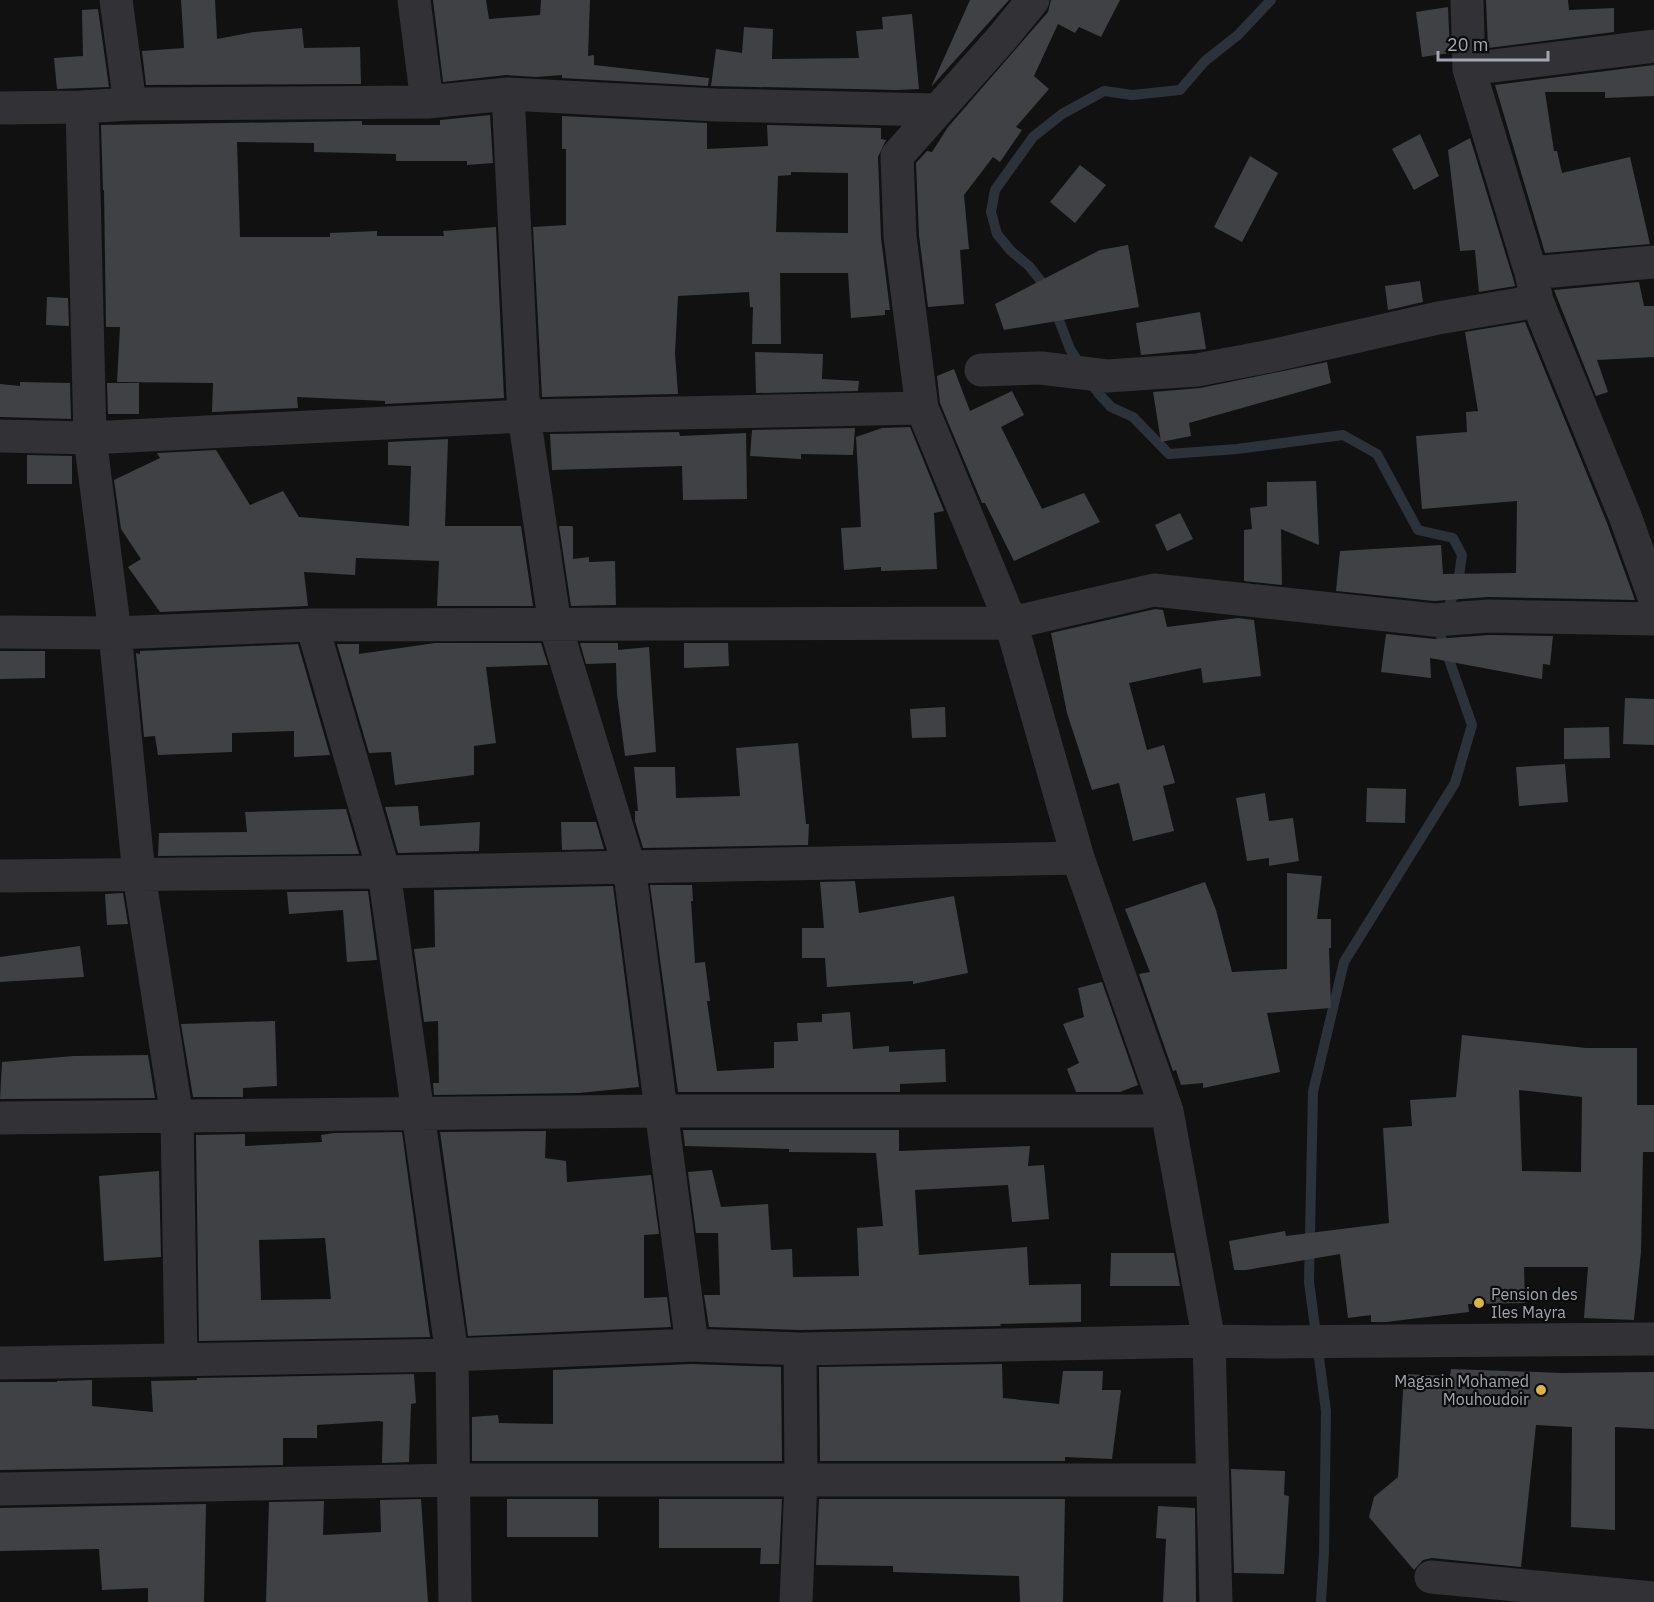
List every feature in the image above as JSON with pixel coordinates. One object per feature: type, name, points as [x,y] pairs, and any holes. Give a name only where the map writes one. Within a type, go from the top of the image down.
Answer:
[{"type":"street","points":[[116,0],[130,104]]},
{"type":"street","points":[[414,0],[427,102]]},
{"type":"street","points":[[1033,0],[897,156],[900,237],[922,408],[1011,623],[1078,858],[1167,1112],[1209,1341],[1216,1602]]},
{"type":"street","points":[[1467,0],[1469,69],[1534,287],[1640,513],[1654,597]]},
{"type":"street","points":[[1469,69],[1654,46]]},
{"type":"street","points":[[508,94],[524,416],[555,625],[629,866],[692,1345]]},
{"type":"street","points":[[0,108],[130,104],[427,102],[508,94],[716,105],[936,110]]},
{"type":"street","points":[[82,107],[90,438],[115,633],[139,875],[177,1117],[181,1360]]},
{"type":"street","points":[[981,370],[1041,368],[1107,376],[1197,370],[1271,356],[1438,318],[1534,287],[1654,262]]},
{"type":"street","points":[[0,436],[90,438],[524,416],[922,408]]},
{"type":"street","points":[[0,632],[115,633],[312,625],[1011,623],[1154,590],[1434,620],[1488,616],[1654,619]]},
{"type":"street","points":[[312,625],[384,872],[452,1355],[455,1602]]},
{"type":"street","points":[[0,876],[384,872],[1078,858]]},
{"type":"street","points":[[0,1118],[662,1111],[1167,1112]]},
{"type":"street","points":[[0,1363],[452,1355],[692,1345],[800,1349],[1209,1341],[1654,1339]]},
{"type":"street","points":[[796,1602],[801,1480],[800,1349]]},
{"type":"street","points":[[0,1489],[454,1480],[1212,1480]]},
{"type":"street","points":[[1431,1577],[1654,1598]]},
{"type":"building","points":[[181,0],[215,0],[217,39],[254,32],[302,28],[304,48],[360,47],[361,84],[146,85],[142,51],[184,48]]},
{"type":"building","points":[[433,0],[486,0],[489,19],[540,15],[541,0],[590,0],[588,56],[594,55],[594,65],[709,78],[708,86],[562,78],[562,75],[536,77],[506,75],[443,82]]},
{"type":"building","points":[[970,0],[1009,0],[931,87]]},
{"type":"building","points":[[1051,0],[1120,0],[1101,37],[1079,27],[1075,33],[1058,24],[1034,76],[1049,89],[1016,127],[1022,130],[1000,162],[993,157],[964,195],[969,249],[960,250],[964,304],[928,307],[919,235],[916,163],[927,151],[932,152],[948,127],[1048,12]]},
{"type":"building","points":[[1486,0],[1568,0],[1569,10],[1614,8],[1614,32],[1488,48]]},
{"type":"building","points":[[1448,7],[1450,53],[1422,57],[1416,12]]},
{"type":"building","points":[[98,9],[109,87],[57,89],[54,58],[83,56],[82,10]]},
{"type":"building","points":[[912,14],[919,89],[711,86],[716,49],[742,53],[744,27],[773,29],[772,59],[859,58],[856,31],[883,29],[882,17]]},
{"type":"building","points":[[1654,65],[1654,96],[1605,98],[1605,92],[1545,92],[1554,151],[1557,151],[1562,173],[1630,157],[1650,244],[1545,253],[1495,85]]},
{"type":"building","points":[[490,115],[493,163],[467,165],[467,161],[396,161],[396,154],[314,152],[314,143],[237,142],[240,237],[330,237],[330,233],[377,231],[377,236],[444,236],[443,231],[496,227],[504,398],[385,404],[385,401],[297,397],[298,408],[212,412],[213,383],[117,382],[120,327],[106,327],[101,125],[362,121],[362,125],[440,125],[440,120]]},
{"type":"building","points":[[562,116],[707,123],[707,149],[768,146],[767,125],[881,128],[881,139],[886,140],[878,157],[881,238],[890,310],[885,310],[885,315],[851,318],[848,273],[780,273],[781,344],[752,344],[753,307],[750,307],[749,292],[678,296],[675,353],[678,394],[542,397],[533,227],[566,225],[566,149],[562,149]],"holes":[[[791,172],[848,173],[848,233],[776,232],[778,176],[791,175]]]},
{"type":"building","points":[[1420,134],[1439,176],[1414,190],[1392,149]]},
{"type":"building","points":[[1470,138],[1515,286],[1479,292],[1475,250],[1460,251],[1448,150]]},
{"type":"building","points":[[1250,156],[1278,173],[1242,242],[1214,227]]},
{"type":"building","points":[[1080,165],[1106,185],[1075,223],[1050,202]]},
{"type":"building","points":[[1128,245],[1139,307],[1004,330],[995,304],[1100,250]]},
{"type":"building","points":[[1420,281],[1423,302],[1388,310],[1385,286]]},
{"type":"building","points":[[1639,282],[1644,306],[1654,306],[1654,357],[1597,360],[1608,392],[1596,396],[1554,290]]},
{"type":"building","points":[[47,297],[68,298],[69,326],[46,325]]},
{"type":"building","points":[[1200,312],[1206,349],[1141,355],[1136,323]]},
{"type":"building","points":[[1525,322],[1607,523],[1635,600],[1488,597],[1434,601],[1336,591],[1340,551],[1441,545],[1443,574],[1516,573],[1517,501],[1422,509],[1416,436],[1467,432],[1466,412],[1478,411],[1465,332]]},
{"type":"building","points":[[755,352],[823,354],[822,379],[859,381],[858,391],[756,393]]},
{"type":"building","points":[[1327,362],[1331,383],[1189,423],[1191,436],[1161,442],[1153,392],[1200,388]]},
{"type":"building","points":[[954,369],[970,411],[1012,391],[1024,415],[1001,427],[1042,509],[1084,493],[1100,522],[1014,561],[985,503],[982,503],[940,403],[937,376]]},
{"type":"building","points":[[20,382],[70,383],[71,419],[0,417],[0,384],[20,386]]},
{"type":"building","points":[[107,383],[139,383],[139,414],[108,414]]},
{"type":"building","points":[[910,427],[944,511],[934,513],[937,569],[881,571],[881,567],[844,570],[841,528],[861,527],[856,437],[882,428]]},
{"type":"building","points":[[855,428],[853,455],[801,454],[801,459],[750,456],[752,430]]},
{"type":"building","points":[[679,432],[680,436],[746,433],[747,499],[683,500],[682,466],[552,470],[550,434]]},
{"type":"building","points":[[448,439],[445,526],[521,526],[533,606],[437,606],[439,561],[356,558],[355,575],[304,572],[308,606],[160,612],[128,567],[141,559],[121,529],[114,480],[160,458],[157,453],[216,450],[250,505],[283,491],[299,517],[409,526],[411,466],[388,465],[388,442]]},
{"type":"building","points":[[27,455],[72,456],[72,484],[27,484]]},
{"type":"building","points":[[1316,481],[1319,545],[1281,529],[1282,585],[1244,581],[1244,530],[1252,529],[1250,508],[1267,506],[1267,482]]},
{"type":"building","points":[[1180,513],[1193,539],[1167,551],[1155,525]]},
{"type":"building","points":[[559,526],[572,526],[573,528],[573,559],[589,557],[589,562],[615,561],[616,605],[571,606]]},
{"type":"building","points":[[1155,609],[1163,610],[1167,627],[1238,618],[1254,620],[1261,676],[1203,683],[1201,668],[1129,683],[1147,750],[1164,745],[1175,783],[1163,786],[1174,831],[1133,841],[1119,783],[1092,790],[1067,713],[1051,633]]},
{"type":"building","points":[[1386,634],[1435,639],[1489,635],[1553,636],[1550,665],[1543,664],[1542,679],[1430,658],[1431,678],[1381,672]]},
{"type":"building","points":[[435,643],[541,643],[548,665],[486,667],[496,743],[474,746],[474,775],[395,785],[391,752],[369,753],[337,644],[359,644],[359,654]]},
{"type":"building","points":[[580,643],[618,643],[618,650],[649,647],[656,752],[625,756],[617,694],[616,663],[586,664]]},
{"type":"building","points":[[684,643],[728,643],[729,666],[684,668]]},
{"type":"building","points":[[298,644],[330,755],[294,757],[294,731],[232,733],[232,752],[158,755],[155,736],[144,737],[136,653]]},
{"type":"building","points":[[0,651],[45,651],[45,678],[0,679]]},
{"type":"building","points":[[1625,698],[1654,699],[1654,745],[1623,744]]},
{"type":"building","points":[[945,707],[946,737],[912,738],[910,709]]},
{"type":"building","points":[[1609,727],[1610,758],[1564,759],[1564,728]]},
{"type":"building","points":[[798,743],[806,824],[809,824],[808,845],[643,848],[635,821],[635,811],[638,811],[634,767],[675,767],[676,798],[740,796],[736,748]]},
{"type":"building","points":[[1565,764],[1568,802],[1519,806],[1516,767]]},
{"type":"building","points":[[1367,788],[1406,789],[1405,823],[1366,822]]},
{"type":"building","points":[[1265,793],[1269,821],[1293,818],[1299,861],[1269,866],[1269,858],[1247,861],[1236,798]]},
{"type":"building","points":[[418,806],[420,826],[480,822],[479,851],[398,853],[385,807]]},
{"type":"building","points":[[346,809],[359,854],[158,856],[159,833],[247,832],[245,812]]},
{"type":"building","points":[[561,822],[596,822],[604,849],[562,850]]},
{"type":"building","points":[[1287,873],[1322,876],[1317,919],[1331,919],[1331,948],[1329,948],[1331,1008],[1267,1013],[1280,1072],[1203,1088],[1203,1083],[1181,1085],[1176,1070],[1173,1071],[1139,974],[1150,972],[1125,909],[1205,882],[1216,910],[1232,972],[1287,969]]},
{"type":"building","points":[[855,881],[859,913],[954,896],[968,973],[913,984],[913,981],[827,987],[825,958],[802,958],[802,928],[824,928],[820,882]]},
{"type":"building","points":[[650,885],[692,885],[695,963],[705,962],[710,1001],[707,1001],[717,1071],[774,1068],[774,1042],[798,1041],[797,1023],[822,1022],[822,1014],[850,1012],[853,1049],[889,1046],[889,1052],[945,1049],[946,1082],[900,1084],[900,1092],[678,1092]]},
{"type":"building","points":[[613,886],[639,1087],[579,1093],[434,1095],[433,1083],[439,1083],[438,1021],[424,1022],[414,949],[435,947],[434,890]]},
{"type":"building","points":[[368,891],[377,960],[347,962],[343,910],[289,914],[287,892]]},
{"type":"building","points":[[123,893],[128,924],[107,925],[105,894]]},
{"type":"building","points":[[80,946],[84,977],[0,982],[0,957]]},
{"type":"building","points":[[1102,982],[1138,1085],[1120,1092],[1076,1092],[1067,1069],[1079,1063],[1063,1024],[1084,1017],[1078,988]]},
{"type":"building","points":[[275,1021],[277,1086],[243,1088],[243,1097],[193,1097],[181,1024]]},
{"type":"building","points":[[1462,1035],[1586,1048],[1637,1048],[1637,1105],[1654,1105],[1654,1152],[1643,1152],[1641,1252],[1634,1320],[1584,1318],[1588,1267],[1524,1267],[1525,1303],[1468,1304],[1469,1312],[1386,1322],[1371,1322],[1371,1315],[1348,1318],[1340,1254],[1234,1270],[1229,1241],[1285,1231],[1286,1236],[1389,1223],[1383,1128],[1412,1126],[1410,1100],[1456,1097]],"holes":[[[1519,1090],[1582,1097],[1581,1172],[1522,1171]]]},
{"type":"building","points":[[148,1055],[155,1098],[0,1099],[2,1062],[74,1056]]},
{"type":"building","points":[[683,1130],[899,1130],[899,1151],[1030,1146],[1028,1166],[1044,1165],[1049,1219],[1012,1222],[1008,1185],[915,1190],[919,1255],[1027,1247],[1029,1285],[1081,1284],[1081,1322],[800,1330],[709,1327],[704,1295],[720,1295],[718,1233],[696,1233],[688,1172],[712,1170],[721,1207],[768,1204],[771,1250],[792,1249],[793,1277],[859,1276],[857,1228],[883,1226],[876,1153],[789,1152],[789,1149],[685,1146]]},
{"type":"building","points":[[546,1131],[545,1158],[566,1161],[567,1182],[651,1175],[659,1234],[644,1235],[644,1298],[667,1297],[671,1327],[468,1336],[440,1132]]},
{"type":"building","points":[[402,1132],[430,1337],[199,1341],[196,1135],[245,1134],[245,1146],[322,1142],[321,1135]],"holes":[[[325,1238],[331,1299],[261,1300],[259,1240]]]},
{"type":"building","points":[[159,1171],[161,1257],[104,1261],[99,1176]]},
{"type":"building","points":[[1111,1253],[1174,1253],[1180,1286],[1110,1286]]},
{"type":"building","points":[[692,1364],[781,1367],[782,1461],[472,1461],[472,1417],[498,1415],[499,1423],[553,1424],[553,1370]]},
{"type":"building","points":[[1002,1364],[1003,1398],[1059,1404],[1063,1371],[1103,1371],[1102,1390],[1121,1390],[1112,1459],[1065,1457],[1065,1461],[820,1461],[819,1367]]},
{"type":"building","points":[[1451,1369],[1563,1373],[1654,1372],[1654,1429],[1615,1427],[1615,1530],[1571,1527],[1572,1427],[1536,1425],[1521,1567],[1432,1558],[1423,1560],[1414,1570],[1369,1517],[1374,1497],[1398,1477],[1404,1374],[1450,1376]]},
{"type":"building","points":[[414,1374],[416,1403],[411,1404],[409,1462],[382,1463],[383,1422],[379,1421],[317,1425],[317,1438],[283,1438],[283,1465],[0,1470],[0,1382],[92,1380],[92,1406],[153,1412],[151,1381]]},
{"type":"building","points":[[1231,1469],[1285,1471],[1284,1495],[1289,1496],[1284,1574],[1234,1573]]},
{"type":"building","points":[[421,1499],[428,1602],[266,1602],[269,1502],[324,1501],[323,1535],[381,1532],[380,1500]]},
{"type":"building","points":[[507,1499],[598,1499],[598,1537],[507,1537]]},
{"type":"building","points":[[659,1499],[782,1499],[779,1564],[760,1564],[761,1548],[659,1548]]},
{"type":"building","points":[[819,1499],[1065,1499],[1063,1602],[1020,1602],[1019,1576],[893,1572],[893,1566],[816,1565]]},
{"type":"building","points":[[206,1504],[204,1602],[148,1602],[148,1588],[102,1590],[99,1549],[0,1551],[0,1508]]},
{"type":"building","points":[[1158,1506],[1195,1508],[1196,1602],[1163,1602],[1166,1539],[1156,1538]]},
{"type":"waterway","points":[[1048,290],[1029,266],[1011,251],[997,234],[991,212],[995,190],[1033,137],[1062,114],[1104,91],[1132,95],[1180,90],[1205,61],[1238,35],[1271,0]]},
{"type":"waterway","points":[[1054,307],[1070,349],[1081,366]]},
{"type":"waterway","points":[[1089,380],[1111,407],[1133,417],[1169,454],[1237,449],[1343,435],[1377,454],[1418,530],[1453,538],[1462,555],[1458,583],[1439,631],[1472,725],[1455,783],[1344,962],[1313,1092],[1309,1282],[1326,1411],[1321,1602]]},
{"type":"place","name":"Pension des Iles Mayra","points":[[1479,1303]]},
{"type":"place","name":"Magasin Mohamed Mouhoudoir","points":[[1541,1390]]}]
